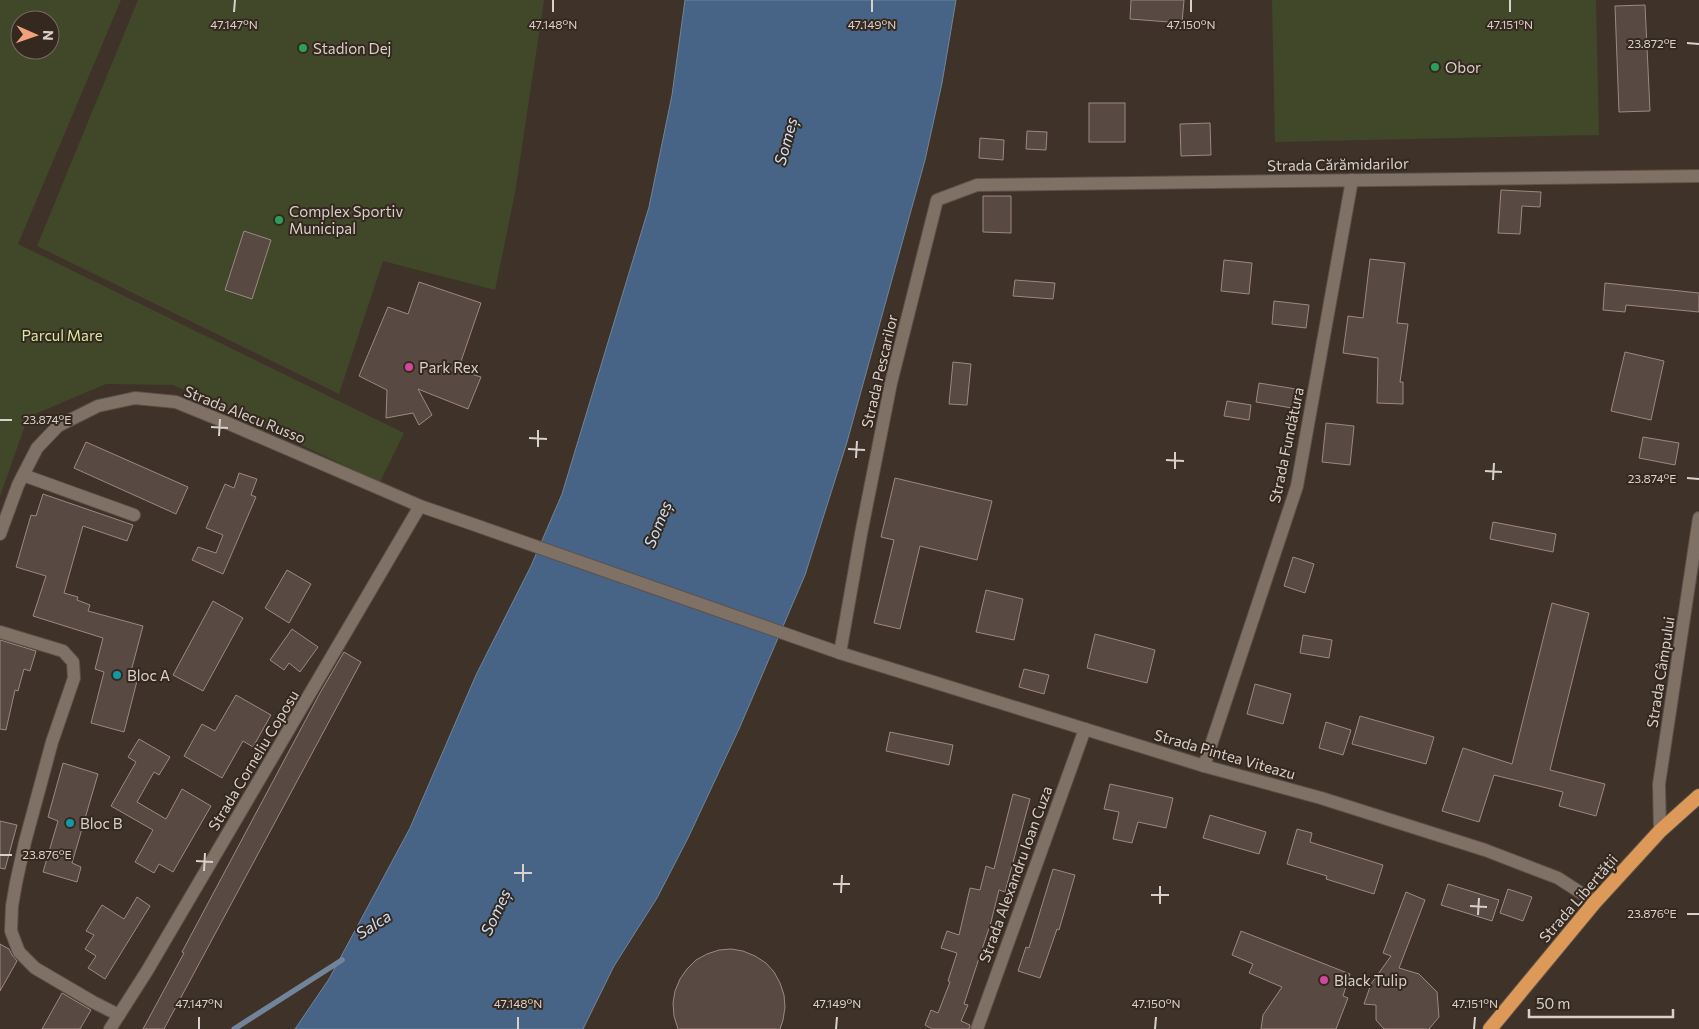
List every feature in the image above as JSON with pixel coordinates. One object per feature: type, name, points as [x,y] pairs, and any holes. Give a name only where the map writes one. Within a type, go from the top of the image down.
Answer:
[{"type":"highway","name":"Strada Libertății","points":[[1490,1029],[1595,902],[1660,831],[1699,796]]},
{"type":"street","name":"Strada Cărămidarilor","points":[[977,185],[1699,176]]},
{"type":"street","name":"Strada Fundătura","points":[[1204,766],[1297,486],[1352,180]]},
{"type":"street","name":"Strada Pescarilor","points":[[840,652],[891,383],[937,200],[977,185]]},
{"type":"street","name":"Strada Alecu Russo","points":[[0,534],[23,475],[37,448],[58,426],[98,406],[135,398],[176,402],[420,506],[475,525]]},
{"type":"street","points":[[23,475],[134,515]]},
{"type":"street","name":"Strada Corneliu Coposu","points":[[110,1029],[157,954],[420,506]]},
{"type":"street","name":"Strada Câmpului","points":[[1660,831],[1659,784],[1699,518]]},
{"type":"street","name":"Strada Pintea Viteazu","points":[[475,525],[820,646],[1204,766],[1322,798],[1485,850],[1558,878],[1595,902]]},
{"type":"street","points":[[0,632],[63,651],[73,662],[74,678],[52,742],[25,842],[12,906],[11,931],[19,952],[35,968],[93,1002],[119,1014]]},
{"type":"street","name":"Strada Alexandru Ioan Cuza","points":[[977,1029],[1085,729]]},
{"type":"green space","name":"Parcul Mare","points":[[0,0],[121,0],[18,244],[404,433],[380,482],[173,385],[106,384],[28,417],[0,496]]},
{"type":"green space","name":"Complex Sportiv Municipal","points":[[138,0],[544,0],[515,193],[495,290],[383,261],[339,394],[37,246]]},
{"type":"green space","name":"Obor","points":[[1272,0],[1596,0],[1599,135],[1275,142]]},
{"type":"water","name":"Someș","points":[[685,0],[956,0],[942,83],[925,160],[847,442],[805,575],[739,729],[688,838],[657,898],[614,966],[583,1029],[295,1029],[329,979],[410,828],[476,675],[531,566],[562,494],[649,207],[672,95]]},
{"type":"building","points":[[1131,0],[1184,0],[1182,23],[1130,19]]},
{"type":"building","points":[[1645,5],[1650,111],[1619,112],[1615,6]]},
{"type":"building","points":[[1089,103],[1125,103],[1125,142],[1089,142]]},
{"type":"building","points":[[1210,123],[1211,155],[1181,156],[1180,124]]},
{"type":"building","points":[[1027,131],[1047,132],[1046,150],[1026,149]]},
{"type":"building","points":[[980,138],[1004,140],[1003,160],[979,158]]},
{"type":"building","points":[[1501,190],[1541,192],[1540,207],[1522,206],[1520,234],[1498,233]]},
{"type":"building","points":[[983,196],[1011,196],[1011,233],[983,232]]},
{"type":"building","points":[[244,231],[271,240],[252,299],[225,290]]},
{"type":"building","points":[[1370,259],[1405,263],[1397,323],[1408,324],[1400,382],[1403,382],[1403,404],[1377,403],[1378,358],[1343,353],[1348,316],[1363,318]]},
{"type":"building","points":[[1224,260],[1252,263],[1249,294],[1221,291]]},
{"type":"building","points":[[1015,280],[1055,283],[1053,299],[1013,296]]},
{"type":"building","points":[[419,282],[481,303],[458,370],[481,377],[468,409],[418,389],[432,415],[419,425],[413,413],[386,418],[387,390],[359,376],[388,307],[408,314]]},
{"type":"building","points":[[1605,283],[1699,293],[1699,312],[1626,305],[1625,312],[1603,310]]},
{"type":"building","points":[[1274,301],[1309,305],[1306,328],[1272,324]]},
{"type":"building","points":[[1625,352],[1664,361],[1651,420],[1611,411]]},
{"type":"building","points":[[953,362],[971,364],[967,405],[949,404]]},
{"type":"building","points":[[1259,383],[1302,390],[1298,409],[1256,402]]},
{"type":"building","points":[[1227,401],[1251,405],[1249,420],[1224,416]]},
{"type":"building","points":[[1326,423],[1354,426],[1350,465],[1322,462]]},
{"type":"building","points":[[1643,437],[1679,443],[1675,465],[1639,458]]},
{"type":"building","points":[[86,442],[188,487],[176,514],[74,468]]},
{"type":"building","points":[[239,473],[257,479],[251,495],[256,497],[223,574],[192,560],[198,547],[216,553],[223,535],[206,528],[225,484],[234,488]]},
{"type":"building","points":[[895,478],[992,501],[977,560],[920,546],[900,629],[874,623],[894,540],[881,537]]},
{"type":"building","points":[[43,494],[133,525],[127,541],[83,526],[64,593],[78,597],[77,600],[90,605],[88,611],[143,626],[129,679],[137,681],[124,732],[91,723],[104,672],[95,669],[103,638],[33,616],[46,576],[16,567],[31,515],[36,516]]},
{"type":"building","points":[[1493,522],[1556,534],[1553,552],[1490,539]]},
{"type":"building","points":[[1293,557],[1314,564],[1305,593],[1284,586]]},
{"type":"building","points":[[287,570],[311,584],[289,623],[265,608]]},
{"type":"building","points":[[986,590],[1023,599],[1014,640],[976,632]]},
{"type":"building","points":[[213,601],[243,618],[203,691],[173,675]]},
{"type":"building","points":[[1552,603],[1589,613],[1550,770],[1605,784],[1596,816],[1559,806],[1563,792],[1494,775],[1479,822],[1442,811],[1463,748],[1512,764]]},
{"type":"building","points":[[292,629],[318,647],[300,672],[289,663],[284,670],[270,660]]},
{"type":"building","points":[[1095,634],[1155,650],[1147,683],[1087,668]]},
{"type":"building","points":[[1303,635],[1332,640],[1329,658],[1300,653]]},
{"type":"building","points":[[0,640],[36,651],[30,671],[24,669],[18,691],[15,690],[6,730],[0,729]]},
{"type":"building","points":[[344,652],[361,662],[164,1029],[143,1029],[320,693]]},
{"type":"building","points":[[1024,669],[1049,675],[1044,694],[1019,687]]},
{"type":"building","points":[[1255,684],[1291,694],[1283,724],[1247,714]]},
{"type":"building","points":[[236,695],[271,715],[253,747],[243,741],[222,778],[184,756],[202,724],[215,731]]},
{"type":"building","points":[[1360,716],[1434,737],[1426,764],[1352,744]]},
{"type":"building","points":[[1326,722],[1351,730],[1343,755],[1319,748]]},
{"type":"building","points":[[890,732],[953,745],[949,765],[886,751]]},
{"type":"building","points":[[139,739],[170,757],[159,775],[154,772],[137,802],[166,819],[182,789],[211,806],[173,872],[159,864],[154,873],[135,862],[153,830],[111,806],[136,762],[128,757]]},
{"type":"building","name":"Bloc B","points":[[63,763],[98,774],[72,863],[81,867],[77,882],[43,872],[58,821],[48,817]]},
{"type":"building","points":[[1110,784],[1173,798],[1166,828],[1138,822],[1132,843],[1113,839],[1119,812],[1104,809]]},
{"type":"building","points":[[1013,794],[1030,799],[1005,892],[999,890],[991,922],[964,1004],[968,1005],[961,1021],[970,1025],[969,1029],[932,1029],[925,1025],[931,1010],[938,1013],[950,982],[948,981],[957,953],[941,948],[947,931],[959,935],[970,888],[980,890],[986,866],[994,869]]},
{"type":"building","points":[[1210,815],[1266,832],[1259,854],[1203,838]]},
{"type":"building","points":[[0,821],[17,825],[5,869],[0,868]]},
{"type":"building","points":[[1297,829],[1312,833],[1310,842],[1383,865],[1374,894],[1326,879],[1327,876],[1287,864]]},
{"type":"building","points":[[1053,869],[1075,875],[1059,930],[1057,929],[1040,978],[1018,971],[1026,947],[1029,948]]},
{"type":"building","points":[[1448,884],[1499,900],[1492,921],[1441,905]]},
{"type":"building","points":[[1508,889],[1532,897],[1523,921],[1500,913]]},
{"type":"building","name":"Black Tulip","points":[[1406,892],[1425,900],[1399,968],[1419,974],[1437,992],[1439,1017],[1429,1029],[1384,1029],[1376,1020],[1376,1005],[1364,1004],[1371,984],[1391,956],[1383,953]]},
{"type":"building","points":[[137,897],[150,906],[105,979],[88,968],[96,956],[85,949],[94,935],[86,931],[102,905],[124,919]]},
{"type":"building","name":"Black Tulip","points":[[1241,931],[1350,974],[1343,996],[1348,998],[1336,1029],[1261,1029],[1263,1015],[1282,987],[1249,973],[1253,964],[1232,955]]},
{"type":"building","points":[[0,944],[9,949],[17,961],[0,991]]},
{"type":"building","points":[[731,949],[755,956],[766,963],[774,972],[784,995],[785,1007],[780,1029],[678,1029],[673,1003],[680,979],[696,960],[719,950]]},
{"type":"building","points":[[62,993],[91,1010],[80,1029],[42,1029]]},
{"type":"waterway","name":"Salca","points":[[234,1029],[342,960]]},
{"type":"place","name":"Stadion Dej","points":[[303,48]]},
{"type":"place","name":"Obor","points":[[1435,67]]},
{"type":"place","name":"Complex Sportiv Municipal","points":[[279,220]]},
{"type":"place","name":"Park Rex","points":[[409,367]]},
{"type":"place","name":"Bloc A","points":[[117,675]]},
{"type":"place","name":"Bloc B","points":[[70,823]]},
{"type":"place","name":"Black Tulip","points":[[1324,980]]}]
